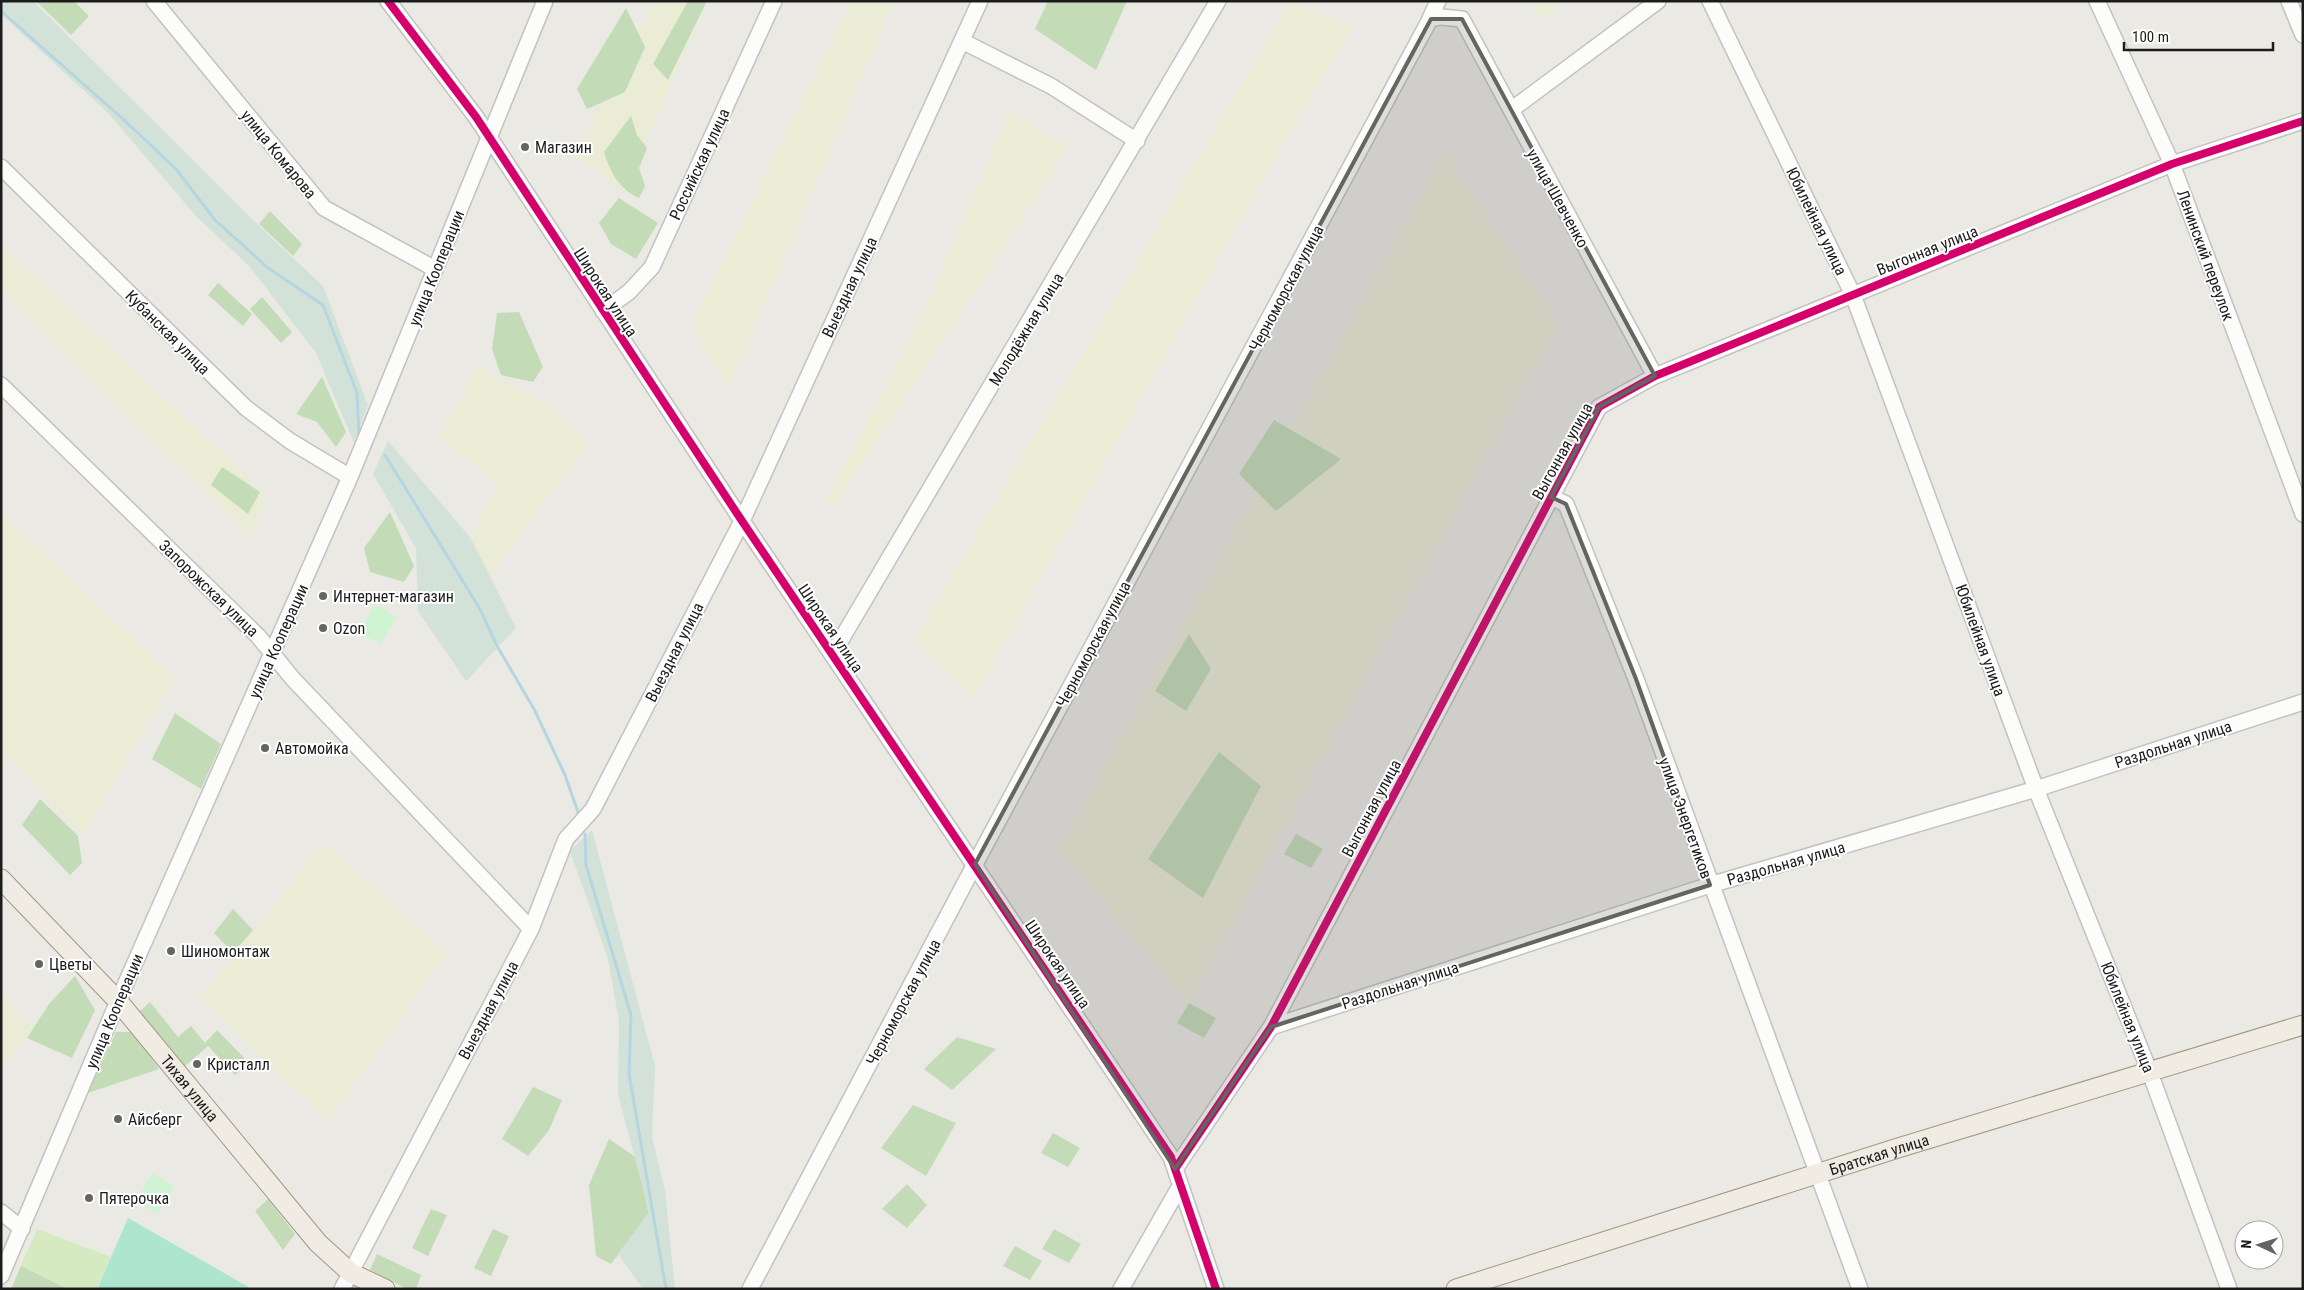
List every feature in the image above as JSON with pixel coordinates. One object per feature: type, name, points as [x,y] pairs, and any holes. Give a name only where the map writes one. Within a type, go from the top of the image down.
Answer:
[{"type":"main road","name":"Тихая улица","points":[[1,879],[118,1001],[318,1243],[346,1281],[385,1289]]},
{"type":"main road","name":"Братская улица","points":[[1456,1289],[2149,1070],[2303,1025]]},
{"type":"street","name":"улица Комарова","points":[[154,1],[324,208],[435,269]]},
{"type":"street","name":"Широкая улица","points":[[388,1],[490,138],[742,521],[975,864],[1165,1149],[1176,1169],[1180,1186],[1216,1289]]},
{"type":"street","name":"улица Кооперации","points":[[1,1276],[118,1001],[350,478],[490,138],[544,1]]},
{"type":"street","name":"Российская улица","points":[[603,311],[629,292],[652,268],[774,1]]},
{"type":"street","name":"Выездная улица","points":[[346,1281],[531,929],[566,838],[593,809],[742,521],[980,1]]},
{"type":"street","name":"Молодёжная улица","points":[[832,655],[1218,1]]},
{"type":"street","name":"Черноморская улица","points":[[750,1289],[975,864],[1438,1]]},
{"type":"street","name":"улица Шевченко","points":[[1448,1],[1462,19],[1656,376]]},
{"type":"street","points":[[1511,110],[1658,1]]},
{"type":"street","name":"Юбилейная улица","points":[[1710,1],[1853,295],[2036,790],[2149,1070],[2229,1289]]},
{"type":"street","name":"Ленинский переулок","points":[[2097,1],[2172,164],[2303,514]]},
{"type":"street","points":[[2289,1],[2303,35]]},
{"type":"street","points":[[1430,19],[1441,17],[1462,19]]},
{"type":"street","points":[[962,41],[1051,86],[1137,141]]},
{"type":"street","name":"Выгонная улица","points":[[1176,1169],[1271,1027],[1599,406],[1656,376],[2172,164],[2303,122]]},
{"type":"street","name":"Кубанская улица","points":[[1,167],[246,408],[290,441],[350,478]]},
{"type":"street","name":"Запорожская улица","points":[[1,386],[258,636],[272,654],[531,929]]},
{"type":"street","name":"улица Энергетиков","points":[[1551,497],[1566,504],[1636,679],[1710,885],[1860,1289]]},
{"type":"street","name":"Раздольная улица","points":[[1271,1027],[1710,885],[2036,790],[2303,702]]},
{"type":"street","points":[[1121,1289],[1180,1186]]},
{"type":"street","points":[[1,1212],[22,1229]]},
{"type":"highlighted area","points":[[1431,19],[1462,19],[1655,376],[1599,407],[1551,497],[1566,504],[1636,679],[1710,885],[1271,1027],[1175,1169],[975,864]]},
{"type":"green space","points":[[36,1],[74,1],[89,16],[71,35]]},
{"type":"green space","points":[[654,1],[708,1],[623,191],[575,154]]},
{"type":"green space","points":[[688,1],[707,1],[668,80],[653,64]]},
{"type":"green space","points":[[852,1],[894,1],[729,387],[691,325]]},
{"type":"green space","points":[[1048,1],[1127,1],[1096,70],[1035,29]]},
{"type":"green space","points":[[1291,1],[1353,27],[1297,119],[973,698],[914,640]]},
{"type":"green space","points":[[1531,1],[1563,1],[1541,20]]},
{"type":"green space","points":[[626,8],[645,47],[625,92],[587,109],[577,89]]},
{"type":"green space","points":[[1009,113],[1069,146],[837,503],[824,504],[922,316]]},
{"type":"green space","points":[[631,116],[637,135],[647,148],[639,168],[645,186],[639,198],[626,190],[616,179],[604,152]]},
{"type":"green space","points":[[1445,152],[1558,323],[1189,1003],[1058,850]]},
{"type":"green space","points":[[619,198],[658,223],[636,259],[611,244],[599,223]]},
{"type":"green space","points":[[270,211],[302,244],[293,256],[259,224]]},
{"type":"green space","points":[[1,245],[267,495],[251,537],[1,290]]},
{"type":"green space","points":[[218,283],[252,314],[243,326],[208,295]]},
{"type":"green space","points":[[262,297],[292,332],[281,343],[250,309]]},
{"type":"green space","points":[[519,312],[543,367],[533,382],[501,375],[492,349],[497,313]]},
{"type":"green space","points":[[478,367],[545,404],[590,441],[490,576],[470,537],[499,485],[439,438]]},
{"type":"green space","points":[[322,377],[346,432],[336,447],[317,422],[296,414]]},
{"type":"green space","points":[[1274,420],[1341,459],[1276,511],[1239,474]]},
{"type":"green space","points":[[222,467],[260,492],[248,514],[211,485]]},
{"type":"green space","points":[[1,512],[175,678],[83,835],[1,749]]},
{"type":"green space","points":[[390,512],[414,566],[404,582],[370,572],[364,548]]},
{"type":"green space","points":[[375,604],[397,617],[381,644],[359,632]]},
{"type":"green space","points":[[1189,634],[1211,669],[1186,711],[1155,691]]},
{"type":"green space","points":[[175,713],[221,744],[201,789],[152,759]]},
{"type":"green space","points":[[1219,752],[1261,786],[1203,898],[1148,859]]},
{"type":"green space","points":[[40,799],[78,836],[82,863],[70,875],[22,825]]},
{"type":"green space","points":[[1296,834],[1323,849],[1311,868],[1284,854]]},
{"type":"green space","points":[[323,843],[447,953],[328,1121],[200,997]]},
{"type":"green space","points":[[233,909],[253,930],[233,953],[214,933]]},
{"type":"green space","points":[[75,976],[95,1010],[72,1058],[27,1038],[49,1004]]},
{"type":"green space","points":[[1,994],[33,1028],[1,1068]]},
{"type":"green space","points":[[150,1002],[178,1037],[191,1026],[205,1043],[217,1030],[248,1062],[235,1075],[208,1046],[184,1067],[137,1014]]},
{"type":"green space","points":[[1189,1003],[1216,1018],[1204,1038],[1177,1023]]},
{"type":"green space","points":[[116,1032],[134,1032],[159,1069],[88,1093]]},
{"type":"green space","points":[[957,1037],[996,1049],[952,1090],[924,1069]]},
{"type":"green space","points":[[533,1087],[562,1100],[549,1130],[528,1156],[502,1139]]},
{"type":"green space","points":[[913,1105],[956,1123],[926,1176],[881,1148]]},
{"type":"green space","points":[[1053,1133],[1080,1148],[1068,1167],[1041,1153]]},
{"type":"green space","points":[[609,1139],[637,1158],[649,1215],[611,1264],[596,1256],[589,1185]]},
{"type":"green space","points":[[152,1173],[174,1186],[158,1214],[136,1201]]},
{"type":"green space","points":[[907,1184],[927,1205],[907,1228],[882,1209]]},
{"type":"green space","points":[[268,1199],[295,1234],[283,1250],[255,1211]]},
{"type":"green space","points":[[431,1209],[447,1215],[428,1256],[412,1248]]},
{"type":"green space","points":[[128,1218],[252,1289],[100,1289],[98,1287]]},
{"type":"green space","points":[[37,1229],[111,1257],[96,1289],[67,1289],[21,1266]]},
{"type":"green space","points":[[493,1229],[509,1236],[491,1276],[474,1268]]},
{"type":"green space","points":[[1054,1229],[1081,1244],[1069,1263],[1042,1249]]},
{"type":"green space","points":[[1015,1246],[1042,1261],[1030,1280],[1003,1266]]},
{"type":"green space","points":[[377,1254],[421,1275],[416,1289],[407,1289],[370,1270]]},
{"type":"green space","points":[[21,1266],[67,1289],[11,1289]]},
{"type":"shaded area","points":[[1,1],[33,1],[262,229],[323,286],[368,405],[354,443],[316,353],[250,267],[196,216],[109,114],[1,14]]},
{"type":"shaded area","points":[[388,441],[470,537],[516,628],[466,681],[418,611],[416,548],[373,474]]},
{"type":"shaded area","points":[[592,830],[655,1066],[652,1137],[665,1190],[675,1289],[643,1289],[618,1254],[649,1212],[618,1094],[619,1021],[608,959],[570,851]]},
{"type":"waterway","points":[[1,11],[124,120],[176,169],[215,220],[268,268],[323,305],[357,393],[359,435]]},
{"type":"waterway","points":[[385,455],[480,609],[497,646],[534,709],[565,775],[579,815]]},
{"type":"waterway","points":[[585,834],[586,865],[631,1015],[629,1074],[666,1289]]},
{"type":"cycle path","points":[[388,1],[476,117],[742,521],[1171,1157],[1216,1289]]},
{"type":"cycle path","points":[[1175,1169],[1271,1027],[1599,407],[1655,376],[2172,164],[2303,121]]},
{"type":"place","name":"Магазин","points":[[525,147]]},
{"type":"place","name":"Интернет-магазин","points":[[323,596]]},
{"type":"place","name":"Ozon","points":[[323,628]]},
{"type":"place","name":"Автомойка","points":[[265,748]]},
{"type":"place","name":"Шиномонтаж","points":[[171,951]]},
{"type":"place","name":"Цветы","points":[[39,964]]},
{"type":"place","name":"Кристалл","points":[[197,1064]]},
{"type":"place","name":"Айсберг","points":[[118,1119]]},
{"type":"place","name":"Пятерочка","points":[[89,1198]]}]
